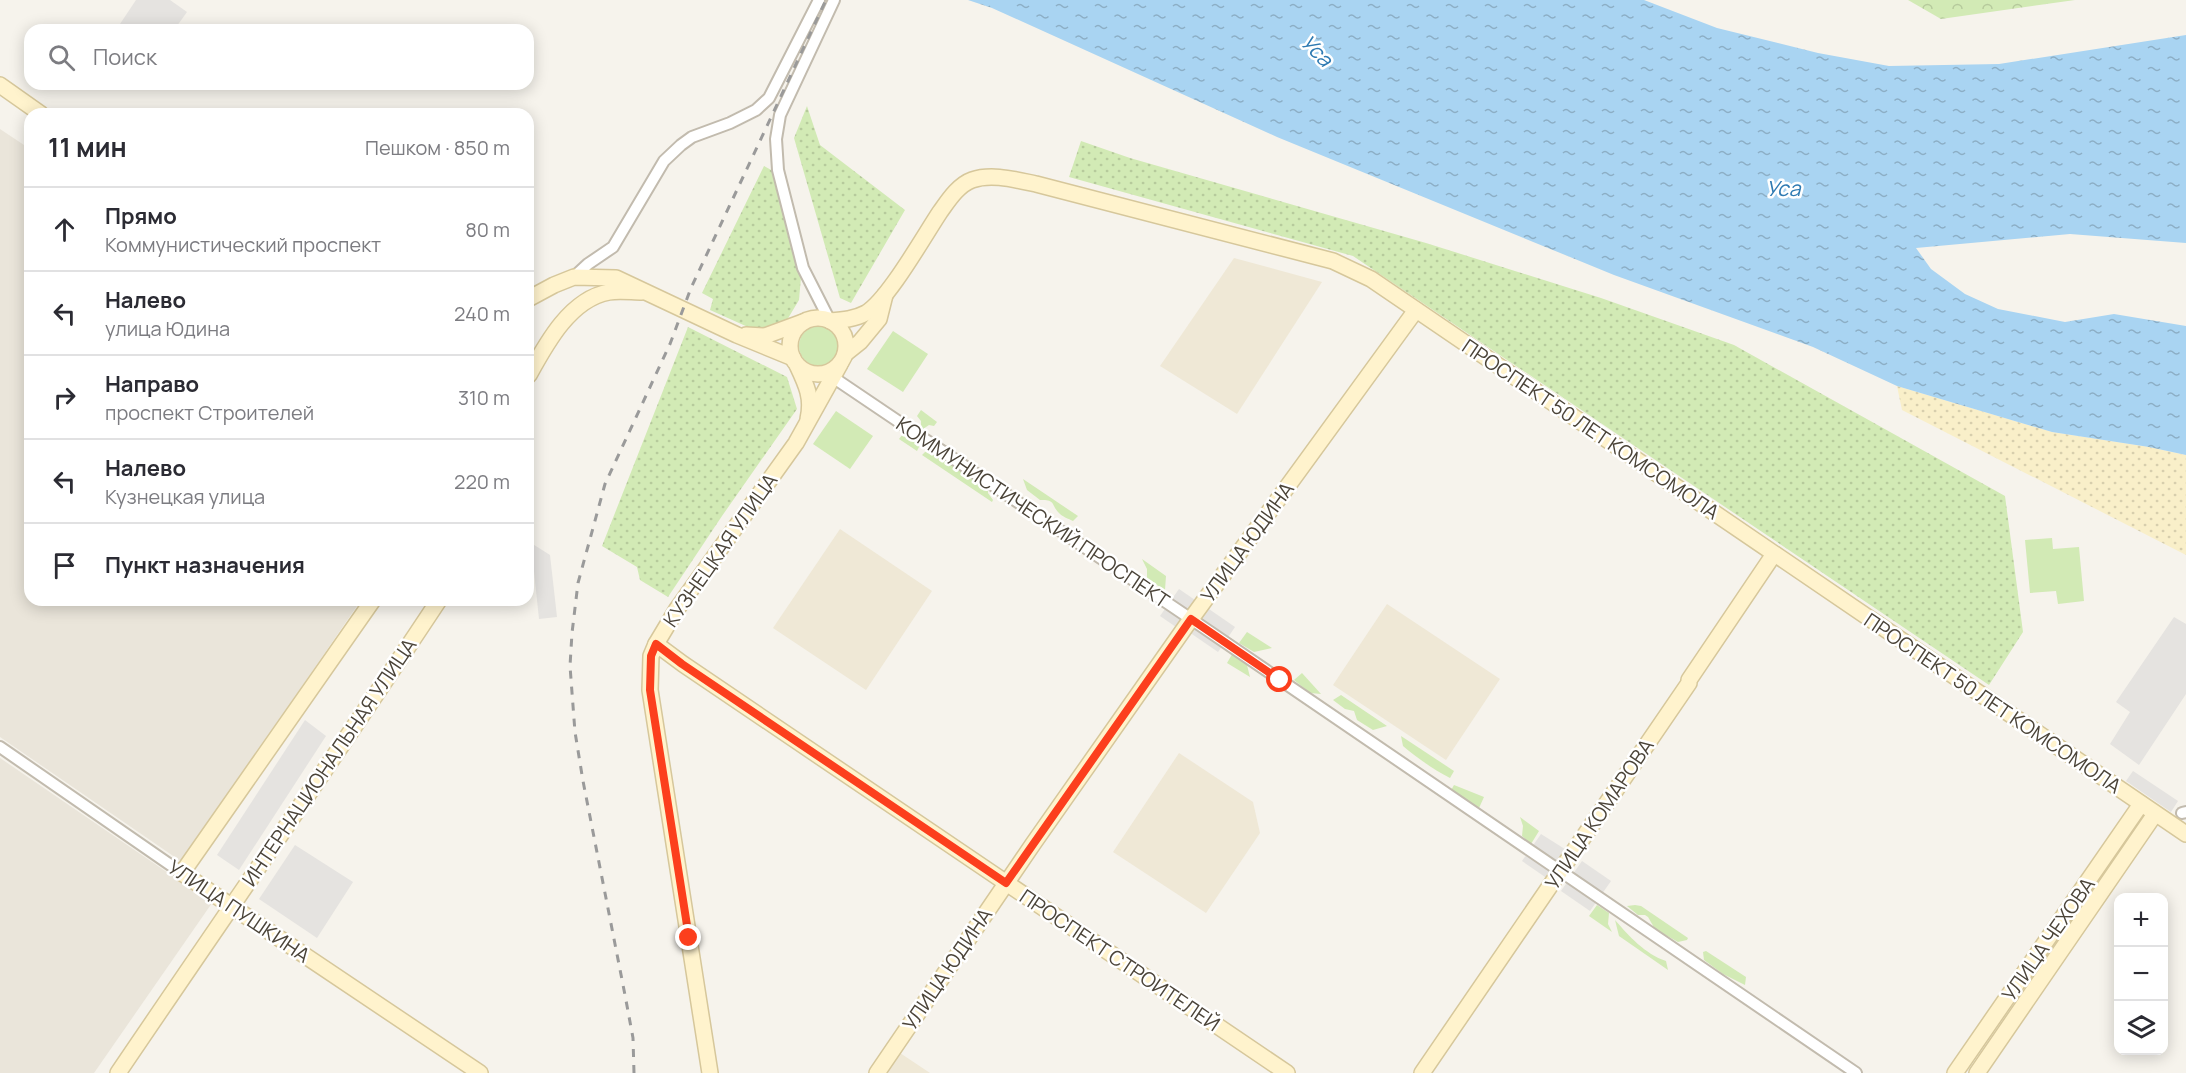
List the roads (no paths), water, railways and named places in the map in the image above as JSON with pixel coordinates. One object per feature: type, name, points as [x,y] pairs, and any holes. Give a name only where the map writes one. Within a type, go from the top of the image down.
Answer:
[{"type":"main road","points":[[0,85],[33,108]]},
{"type":"main road","name":"ПРОСПЕКТ 50 ЛЕТ КОМСОМОЛА","points":[[885,295],[951,195],[970,180],[1000,177],[1036,184],[1333,261],[1371,279],[2186,834]]},
{"type":"main road","points":[[534,296],[574,277],[616,278],[795,361],[802,369],[818,374],[840,365],[860,342],[879,319],[885,295]]},
{"type":"main road","points":[[534,366],[549,339],[566,317],[586,302],[609,291],[650,293]]},
{"type":"main road","points":[[830,321],[854,318],[868,312],[885,295]]},
{"type":"main road","name":"УЛИЦА ЮДИНА","points":[[877,1073],[1006,883],[1191,619],[1416,310]]},
{"type":"main road","points":[[737,335],[765,336],[818,318],[830,321],[837,325],[845,338],[840,365]]},
{"type":"main road","points":[[805,322],[794,333],[791,341],[795,361],[808,388],[811,407],[807,425]]},
{"type":"main road","name":"КУЗНЕЦКАЯ УЛИЦА","points":[[710,1073],[650,690],[651,656],[677,609],[796,442],[840,365]]},
{"type":"main road","name":"УЛИЦА КОМАРОВА","points":[[1422,1073],[1689,683],[1774,554]]},
{"type":"main road","points":[[183,873],[369,606]]},
{"type":"main road","name":"ИНТЕРНАЦИОНАЛЬНАЯ УЛИЦА","points":[[118,1073],[435,606]]},
{"type":"main road","name":"ПРОСПЕКТ СТРОИТЕЛЕЙ","points":[[656,644],[682,664],[1287,1073]]},
{"type":"main road","name":"УЛИЦА ЧЕХОВА","points":[[1955,1073],[2141,804]]},
{"type":"main road","name":"ПРОСПЕКТ 50 ЛЕТ КОМСОМОЛА","points":[[2155,814],[2165,813],[2184,817]]},
{"type":"main road","name":"УЛИЦА ЧЕХОВА","points":[[1977,1073],[2155,814]]},
{"type":"main road","name":"УЛИЦА ПУШКИНА","points":[[183,873],[480,1073]]},
{"type":"street","points":[[574,277],[613,247],[664,161],[692,137],[730,123],[756,110],[769,98],[819,0]]},
{"type":"street","points":[[830,321],[803,268],[778,170],[776,139],[780,114],[834,0]]},
{"type":"street","name":"КОММУНИСТИЧЕСКИЙ ПРОСПЕКТ","points":[[840,365],[1191,619],[1856,1073]]},
{"type":"street","name":"УЛИЦА ПУШКИНА","points":[[0,747],[183,873]]},
{"type":"water","name":"Уса","points":[[968,0],[1644,0],[1717,28],[1818,53],[1889,66],[1999,64],[2186,35],[2186,243],[2070,234],[1916,248],[1931,269],[1965,294],[1998,309],[2065,322],[2114,314],[2186,326],[2186,455],[2052,432],[1897,386],[1813,347],[1614,275],[1277,137],[992,8]]},
{"type":"railway","points":[[634,1073],[633,1038],[575,732],[570,666],[578,583],[605,484],[670,344],[691,288],[826,0]]}]
